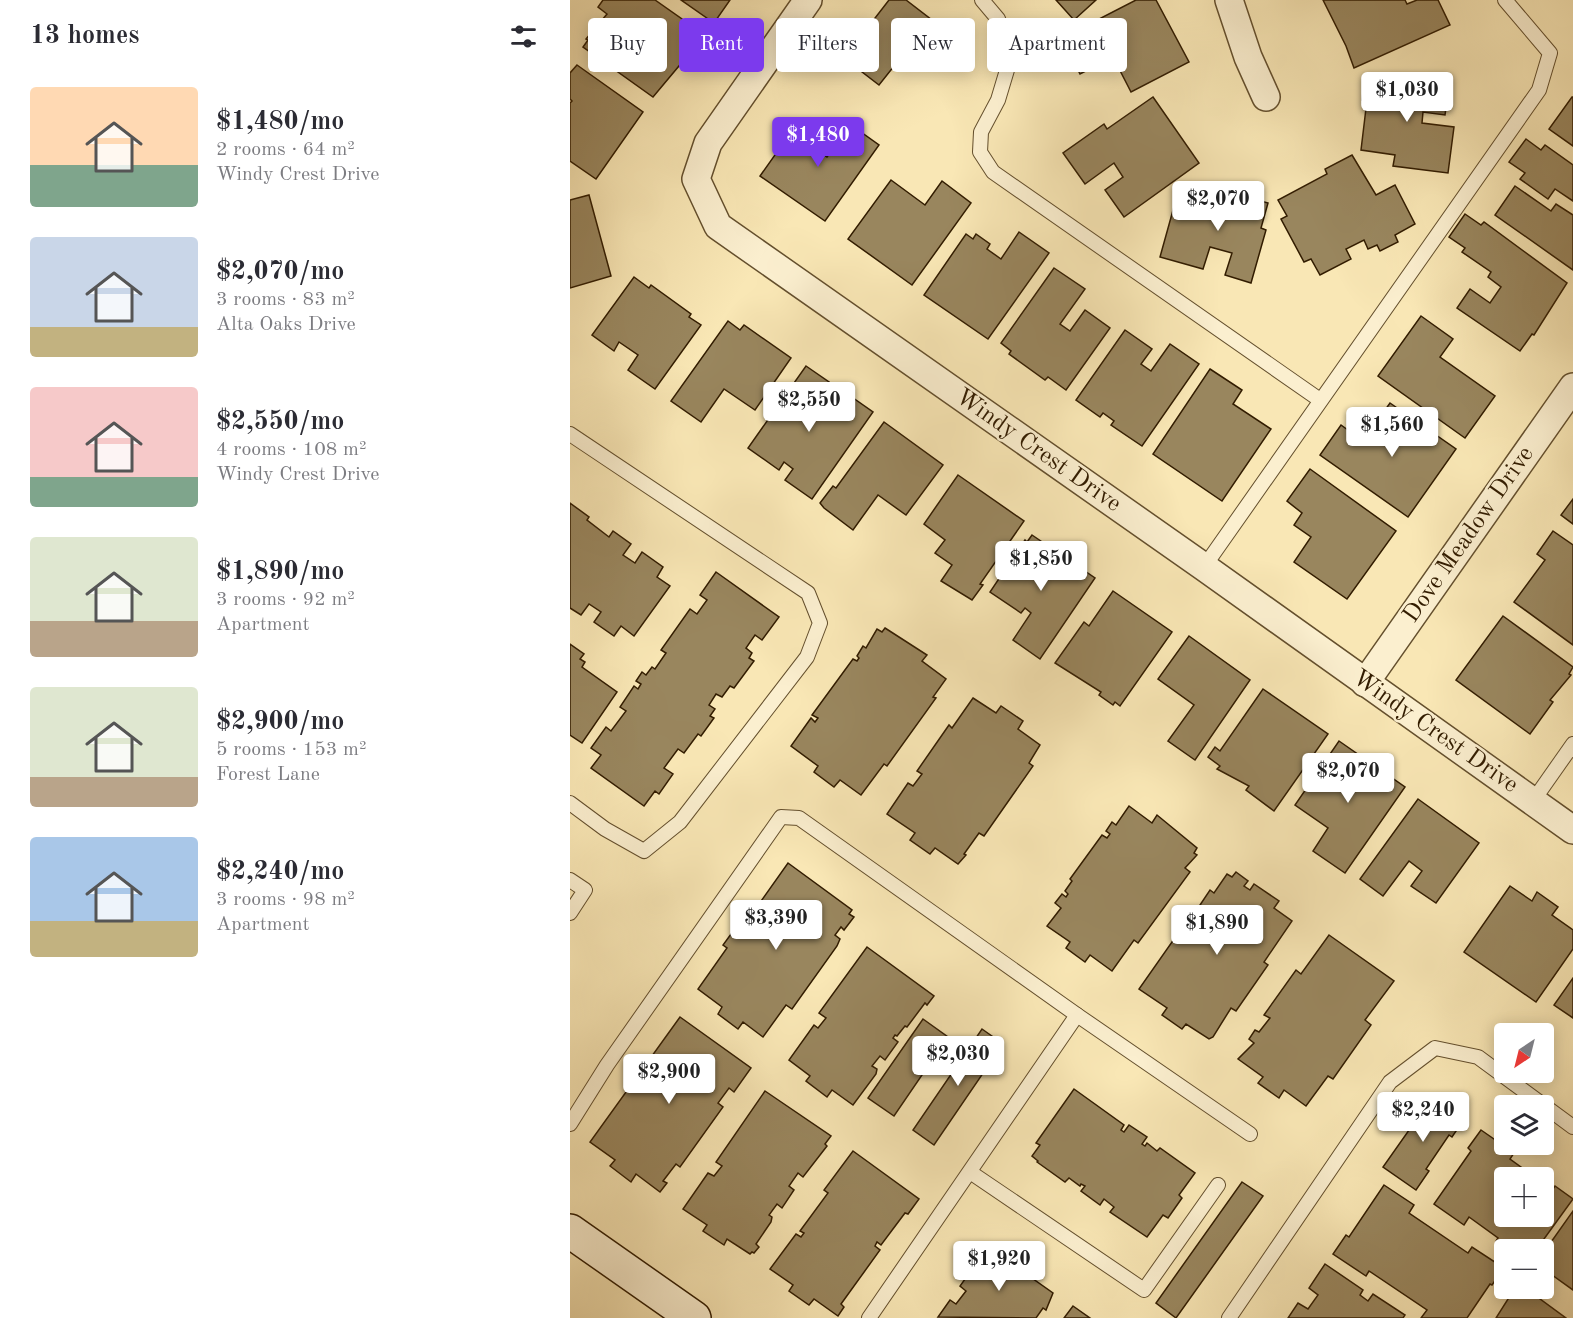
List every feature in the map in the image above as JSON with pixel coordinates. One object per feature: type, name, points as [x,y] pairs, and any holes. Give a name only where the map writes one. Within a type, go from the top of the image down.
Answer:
[{"type":"main road","points":[[570,1231],[694,1318]]},
{"type":"street","name":"Windy Crest Drive","points":[[808,0],[708,143],[696,179],[718,226],[1204,567],[1573,830]]},
{"type":"street","points":[[1229,0],[1248,57],[1266,97]]},
{"type":"street","name":"Dove Meadow Drive","points":[[1365,683],[1573,387]]},
{"type":"lane","points":[[982,0],[998,19],[1006,42],[1007,70],[998,100],[981,132],[980,152],[993,172],[1320,400]]},
{"type":"lane","points":[[1204,567],[1539,90],[1550,53],[1504,0]]},
{"type":"lane","points":[[570,434],[808,593],[820,623],[807,657],[680,822],[644,851],[605,829],[570,803]]},
{"type":"lane","points":[[1533,801],[1573,744]]},
{"type":"lane","points":[[570,1124],[608,1065],[782,817],[788,816],[799,819],[1077,1016],[1250,1134]]},
{"type":"lane","points":[[570,880],[585,890],[570,914]]},
{"type":"lane","points":[[871,1315],[1077,1016]]},
{"type":"lane","points":[[1229,1318],[1390,1082],[1435,1048],[1478,1057],[1573,1127]]},
{"type":"lane","points":[[970,1172],[1144,1290],[1218,1185]]},
{"type":"building","points":[[603,0],[655,0],[681,18],[679,66],[653,97],[618,72],[667,72],[667,18],[604,18],[607,14],[598,7]]},
{"type":"building","points":[[681,0],[730,0],[717,18],[707,18]]},
{"type":"building","points":[[889,0],[906,0],[929,18],[891,18],[891,70],[879,85],[862,72],[879,72],[879,18],[875,18]]},
{"type":"building","points":[[1056,0],[1096,0],[1076,18],[1072,18]]},
{"type":"building","points":[[1136,0],[1156,0],[1189,62],[1131,92],[1121,72],[1127,72],[1127,18],[1101,18]]},
{"type":"building","points":[[1323,0],[1405,0],[1407,4],[1417,0],[1438,0],[1450,25],[1354,68],[1346,46]]},
{"type":"building","points":[[588,40],[588,51],[583,47]]},
{"type":"building","points":[[577,65],[643,112],[596,179],[570,161],[570,103],[572,101],[570,99],[570,73]]},
{"type":"building","points":[[1365,75],[1449,86],[1445,115],[1423,112],[1422,123],[1454,127],[1448,173],[1393,166],[1395,155],[1361,150],[1367,100],[1362,100]]},
{"type":"building","points":[[1153,97],[1199,163],[1124,217],[1105,190],[1123,177],[1114,163],[1085,184],[1063,153],[1104,124],[1107,129]]},
{"type":"building","points":[[1573,97],[1573,146],[1549,129]]},
{"type":"building","points":[[799,121],[827,140],[818,151],[827,157],[851,125],[879,145],[825,221],[760,176]]},
{"type":"building","points":[[1526,139],[1541,150],[1545,145],[1573,165],[1573,201],[1555,189],[1548,199],[1520,179],[1525,173],[1509,162]]},
{"type":"building","points":[[1352,155],[1376,195],[1395,185],[1415,224],[1395,235],[1398,242],[1380,251],[1377,245],[1368,249],[1364,240],[1346,249],[1351,259],[1320,275],[1311,259],[1304,262],[1281,219],[1287,216],[1278,200],[1327,174],[1325,169]]},
{"type":"building","points":[[891,180],[925,205],[942,181],[971,203],[912,285],[848,239]]},
{"type":"building","points":[[1203,185],[1268,203],[1261,228],[1266,230],[1251,283],[1225,275],[1232,253],[1210,247],[1203,269],[1160,257],[1175,203],[1196,209]]},
{"type":"building","points":[[1515,186],[1551,211],[1556,204],[1573,215],[1573,270],[1495,215]]},
{"type":"building","points":[[589,195],[611,276],[570,288],[570,200]]},
{"type":"building","points":[[1465,214],[1481,225],[1484,222],[1567,283],[1534,335],[1532,334],[1520,351],[1457,308],[1470,289],[1490,303],[1501,287],[1488,277],[1491,272],[1462,252],[1465,248],[1449,237]]},
{"type":"building","points":[[1019,232],[1049,253],[988,339],[924,295],[966,234],[973,239],[976,234],[990,244],[987,249],[1001,259]]},
{"type":"building","points":[[1054,268],[1085,289],[1060,324],[1070,331],[1085,310],[1110,328],[1066,390],[1048,377],[1045,380],[1009,354],[1011,351],[1001,343]]},
{"type":"building","points":[[634,277],[649,288],[651,285],[691,314],[689,317],[701,325],[655,389],[628,370],[638,355],[619,342],[614,351],[592,335]]},
{"type":"building","points":[[1421,316],[1453,339],[1440,357],[1495,396],[1465,438],[1378,376]]},
{"type":"building","points":[[728,321],[740,330],[744,325],[791,358],[755,410],[724,389],[701,422],[671,401]]},
{"type":"building","points":[[1125,330],[1152,349],[1141,364],[1151,371],[1170,344],[1199,364],[1142,446],[1111,425],[1114,421],[1103,413],[1100,417],[1076,400]]},
{"type":"building","points":[[806,366],[829,382],[816,400],[833,412],[846,393],[873,412],[812,499],[785,480],[793,469],[784,462],[779,470],[748,448]]},
{"type":"building","points":[[1210,369],[1242,390],[1233,404],[1271,429],[1222,501],[1153,454]]},
{"type":"building","points":[[1390,403],[1456,449],[1408,517],[1320,455],[1341,425],[1363,441]]},
{"type":"building","points":[[884,422],[943,465],[906,515],[878,495],[853,530],[820,503],[833,486],[836,488]]},
{"type":"building","points":[[1310,469],[1396,531],[1347,599],[1294,562],[1311,537],[1294,525],[1302,513],[1287,501]]},
{"type":"building","points":[[958,475],[1024,521],[980,584],[983,585],[972,600],[941,581],[952,565],[935,553],[945,540],[924,524]]},
{"type":"building","points":[[1573,499],[1573,524],[1561,515]]},
{"type":"building","points":[[570,503],[589,517],[587,520],[609,537],[613,531],[631,544],[623,555],[635,563],[642,552],[663,567],[657,577],[670,586],[634,636],[621,626],[614,636],[594,622],[601,612],[589,604],[581,615],[570,608]]},
{"type":"building","points":[[1553,531],[1573,545],[1573,645],[1514,602],[1545,560],[1537,554]]},
{"type":"building","points":[[1032,535],[1095,578],[1040,659],[1013,640],[1031,613],[1025,608],[1021,613],[990,592],[1025,540],[1027,542]]},
{"type":"building","points":[[716,572],[779,617],[762,640],[755,635],[746,648],[752,653],[749,658],[754,661],[734,688],[730,686],[722,697],[716,694],[709,705],[715,709],[710,716],[714,718],[701,736],[698,734],[684,753],[678,749],[664,768],[673,774],[659,794],[655,791],[644,806],[591,768],[601,755],[591,748],[606,727],[611,731],[626,711],[620,707],[634,686],[638,689],[641,684],[636,681],[642,672],[646,675],[652,667],[655,669],[666,653],[661,650],[690,609],[697,614],[707,600],[700,595]]},
{"type":"building","points":[[1113,591],[1172,632],[1120,706],[1115,702],[1113,705],[1099,695],[1101,692],[1055,663],[1084,622],[1089,626]]},
{"type":"building","points":[[1503,616],[1573,667],[1569,674],[1571,675],[1550,700],[1553,702],[1530,734],[1456,680]]},
{"type":"building","points":[[885,628],[927,655],[922,661],[946,679],[933,697],[936,698],[887,766],[884,764],[861,795],[840,780],[834,787],[814,772],[818,766],[791,746],[811,718],[815,722],[818,718],[812,715],[853,659],[857,661],[859,658],[857,656],[863,646],[866,648],[877,629],[882,632]]},
{"type":"building","points":[[1189,636],[1250,680],[1195,760],[1168,741],[1194,705],[1158,679]]},
{"type":"building","points":[[570,644],[584,654],[580,659],[585,662],[582,667],[617,692],[582,743],[570,735]]},
{"type":"building","points":[[1263,689],[1328,734],[1274,811],[1246,790],[1249,786],[1217,769],[1220,766],[1208,757],[1215,747],[1220,751]]},
{"type":"building","points":[[973,698],[996,713],[1001,706],[1023,721],[1018,729],[1040,745],[1029,763],[1033,766],[984,836],[979,833],[958,864],[935,848],[930,854],[910,840],[915,833],[887,814],[908,783],[913,786],[922,774],[917,771],[949,725],[952,728]]},
{"type":"building","points":[[1339,741],[1405,787],[1345,873],[1313,851],[1328,828],[1295,805]]},
{"type":"building","points":[[1418,799],[1479,843],[1436,903],[1411,886],[1422,871],[1409,861],[1383,896],[1360,879]]},
{"type":"building","points":[[1129,806],[1152,823],[1157,815],[1197,848],[1194,853],[1197,855],[1185,868],[1190,872],[1138,943],[1134,940],[1112,971],[1090,955],[1085,962],[1066,948],[1070,942],[1047,926],[1061,908],[1055,903],[1062,894],[1066,897],[1068,894],[1065,891],[1072,881],[1070,879],[1102,835],[1107,838],[1110,834],[1106,831],[1112,822],[1116,825]]},
{"type":"building","points":[[788,863],[852,910],[849,914],[854,917],[844,930],[841,927],[835,935],[840,939],[837,946],[792,1009],[786,1005],[763,1037],[743,1022],[738,1029],[718,1014],[722,1007],[698,989],[727,948],[723,945],[755,901],[759,904]]},
{"type":"building","points":[[1236,872],[1248,881],[1244,886],[1250,890],[1254,884],[1279,901],[1274,908],[1292,921],[1264,962],[1268,965],[1236,1011],[1231,1008],[1213,1037],[1209,1039],[1186,1024],[1182,1029],[1162,1015],[1167,1008],[1139,989],[1193,912],[1197,915],[1202,906],[1200,905],[1210,890],[1214,893],[1227,874],[1232,877]]},
{"type":"building","points":[[1510,886],[1532,901],[1537,892],[1558,907],[1552,915],[1573,930],[1573,949],[1536,1002],[1464,952]]},
{"type":"building","points":[[1329,935],[1394,981],[1365,1020],[1371,1025],[1333,1079],[1328,1076],[1306,1106],[1284,1090],[1279,1098],[1258,1083],[1263,1077],[1238,1059],[1254,1043],[1249,1039],[1255,1030],[1259,1032],[1270,1018],[1264,1015],[1296,970],[1301,974]]},
{"type":"building","points":[[867,947],[934,996],[927,1005],[925,1003],[907,1027],[905,1026],[897,1036],[895,1035],[893,1038],[898,1042],[885,1060],[880,1056],[872,1066],[877,1069],[876,1074],[853,1105],[832,1090],[827,1097],[806,1081],[810,1076],[789,1060],[814,1025],[818,1028],[826,1018],[819,1013]]},
{"type":"building","points":[[1573,978],[1573,1018],[1554,1005]]},
{"type":"building","points":[[680,1017],[751,1068],[734,1092],[729,1088],[718,1103],[723,1107],[680,1167],[676,1164],[663,1181],[667,1183],[660,1192],[636,1174],[631,1182],[610,1166],[615,1160],[590,1142]]},
{"type":"building","points":[[923,1019],[948,1037],[894,1116],[868,1098]]},
{"type":"building","points":[[982,1029],[1003,1044],[934,1145],[913,1130]]},
{"type":"building","points":[[1074,1089],[1124,1125],[1121,1130],[1124,1132],[1129,1125],[1147,1137],[1142,1144],[1145,1146],[1147,1143],[1157,1151],[1160,1148],[1195,1173],[1179,1195],[1182,1198],[1168,1218],[1163,1215],[1147,1237],[1110,1212],[1114,1207],[1104,1199],[1100,1205],[1081,1191],[1085,1186],[1081,1184],[1080,1186],[1069,1178],[1065,1182],[1032,1156],[1040,1145],[1036,1143]]},
{"type":"building","points":[[765,1091],[831,1136],[825,1144],[827,1146],[803,1177],[798,1173],[789,1186],[794,1190],[782,1208],[777,1204],[769,1215],[772,1217],[771,1222],[756,1244],[759,1247],[750,1254],[727,1239],[724,1245],[703,1231],[707,1225],[683,1209],[708,1173],[714,1176],[722,1166],[716,1162]]},
{"type":"building","points":[[1433,1096],[1465,1118],[1452,1137],[1449,1135],[1426,1169],[1429,1171],[1416,1190],[1383,1167]]},
{"type":"building","points":[[1481,1130],[1494,1139],[1494,1155],[1513,1155],[1510,1159],[1521,1167],[1494,1167],[1494,1227],[1553,1227],[1544,1239],[1497,1239],[1469,1217],[1464,1225],[1434,1204],[1471,1151],[1468,1148]]},
{"type":"building","points":[[853,1151],[919,1199],[908,1214],[905,1213],[881,1245],[877,1242],[875,1246],[880,1250],[841,1304],[844,1307],[838,1316],[814,1299],[809,1305],[789,1291],[793,1285],[770,1269],[796,1234],[801,1237],[804,1233],[800,1231],[828,1193],[824,1190]]},
{"type":"building","points":[[1242,1182],[1263,1196],[1176,1318],[1156,1303]]},
{"type":"building","points":[[1384,1185],[1414,1205],[1409,1213],[1468,1253],[1472,1247],[1494,1261],[1494,1282],[1490,1284],[1467,1318],[1421,1318],[1427,1310],[1369,1271],[1366,1276],[1333,1254],[1346,1235],[1349,1237]]},
{"type":"building","points":[[1555,1186],[1573,1199],[1554,1225]]},
{"type":"building","points":[[1573,1211],[1573,1290],[1554,1276],[1553,1239]]},
{"type":"building","points":[[988,1247],[1053,1293],[1046,1310],[1043,1308],[1036,1318],[938,1317],[950,1300],[956,1304],[966,1291],[960,1286]]},
{"type":"building","points":[[1325,1264],[1363,1290],[1360,1295],[1368,1301],[1373,1294],[1405,1315],[1403,1318],[1288,1318],[1298,1303],[1308,1309],[1318,1295],[1309,1288]]},
{"type":"building","points":[[1508,1299],[1540,1299],[1566,1318],[1496,1318]]},
{"type":"building","points":[[1073,1306],[1090,1318],[1064,1318]]}]
